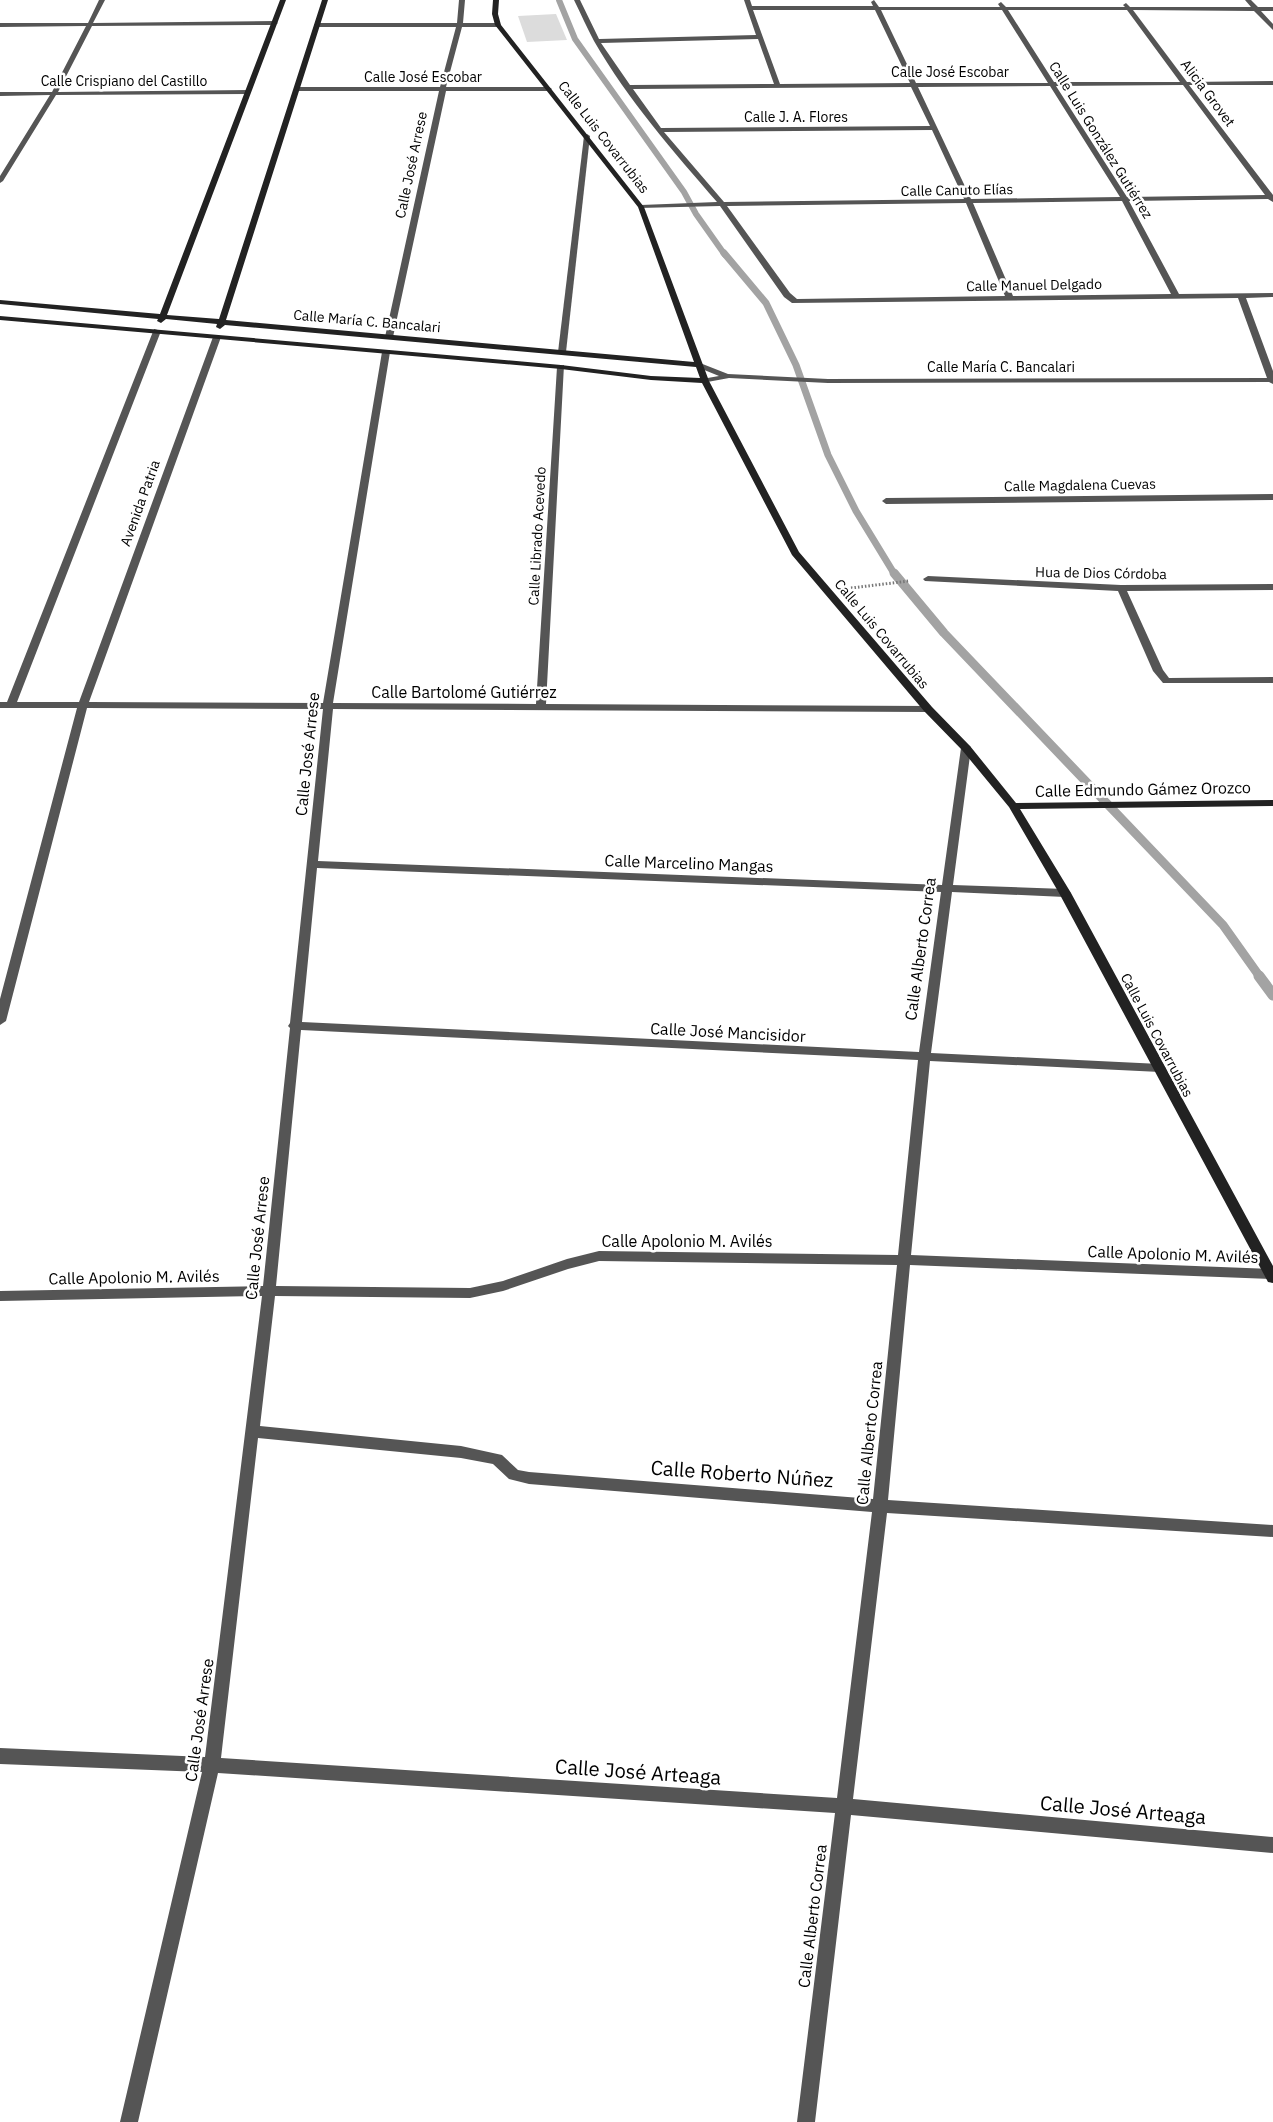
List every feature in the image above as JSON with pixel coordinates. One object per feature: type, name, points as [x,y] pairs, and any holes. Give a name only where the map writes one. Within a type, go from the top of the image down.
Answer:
[{"type":"street","points":[[0,181],[54,94],[102,0]]},
{"type":"street","points":[[11,705],[163,317],[283,0]]},
{"type":"street","name":"Avenida Patria","points":[[0,1021],[83,705],[217,337],[325,0]]},
{"type":"street","name":"Calle José Arrese","points":[[389,336],[442,88],[460,24],[462,0]]},
{"type":"street","points":[[317,25],[498,25],[495,14],[496,0]]},
{"type":"street","points":[[576,0],[597,41],[628,87],[717,205]]},
{"type":"street","points":[[747,0],[777,85]]},
{"type":"street","points":[[873,0],[969,202],[1010,298]]},
{"type":"street","name":"Calle Luis González Gutiérrez","points":[[998,0],[1124,198],[1176,296]]},
{"type":"street","name":"Alicia Grovet","points":[[1122,0],[1272,198]]},
{"type":"street","points":[[1248,0],[1273,28]]},
{"type":"street","points":[[750,8],[1273,9]]},
{"type":"street","points":[[0,25],[275,23]]},
{"type":"street","name":"Calle Luis Covarrubias","points":[[498,25],[587,135],[641,207],[705,381],[795,553],[928,709],[966,748],[1013,806],[1065,893],[1272,1276]]},
{"type":"street","points":[[597,41],[760,37]]},
{"type":"street","name":"Calle José Escobar","points":[[628,87],[1273,83]]},
{"type":"street","name":"Calle José Escobar","points":[[297,89],[549,89]]},
{"type":"street","name":"Calle Crispiano del Castillo","points":[[0,94],[248,92]]},
{"type":"street","name":"Calle J. A. Flores","points":[[659,130],[934,128]]},
{"type":"street","points":[[562,352],[587,135]]},
{"type":"street","name":"Calle Canuto Elías","points":[[641,207],[1124,198],[1272,198]]},
{"type":"street","name":"Calle Manuel Delgado","points":[[717,205],[795,301],[1273,295]]},
{"type":"street","points":[[1241,295],[1273,381]]},
{"type":"street","name":"Calle María C. Bancalari","points":[[0,302],[700,365],[729,376]]},
{"type":"street","name":"Calle María C. Bancalari","points":[[0,318],[561,367],[651,378],[705,381],[729,376],[828,381],[1273,381]]},
{"type":"street","name":"Calle José Arrese","points":[[129,2122],[212,1766],[269,1291],[328,706],[386,352]]},
{"type":"street","name":"Calle Librado Acevedo","points":[[541,707],[561,367]]},
{"type":"street","name":"Calle Magdalena Cuevas","points":[[886,501],[1273,496]]},
{"type":"street","name":"Hua de Dios Córdoba","points":[[928,579],[1121,588],[1273,587]]},
{"type":"street","points":[[1121,588],[1158,671],[1166,681],[1273,680]]},
{"type":"street","name":"Calle Bartolomé Gutiérrez","points":[[0,705],[928,709]]},
{"type":"street","name":"Calle Alberto Correa","points":[[806,2122],[880,1506],[924,1058],[966,748]]},
{"type":"street","name":"Calle Edmundo Gámez Orozco","points":[[1013,806],[1273,803]]},
{"type":"street","name":"Calle Marcelino Mangas","points":[[311,864],[1065,893]]},
{"type":"street","name":"Calle José Mancisidor","points":[[294,1026],[1160,1068]]},
{"type":"street","name":"Calle Apolonio M. Avilés","points":[[0,1296],[269,1291],[470,1293],[491,1290],[566,1264],[599,1256],[904,1260],[1272,1276]]},
{"type":"street","name":"Calle Roberto Núñez","points":[[252,1431],[462,1452],[497,1460],[514,1475],[529,1479],[880,1506],[1273,1531]]},
{"type":"street","name":"Calle José Arteaga","points":[[0,1756],[212,1766],[843,1806],[1273,1845]]},
{"type":"path","points":[[871,585],[906,581]]},
{"type":"shaded area","points":[[556,14],[567,40],[527,42],[518,16]]},
{"type":"waterway","points":[[559,0],[575,39],[684,192],[696,214],[725,255]]},
{"type":"waterway","points":[[724,253],[766,303],[796,365],[828,455],[856,511],[895,575]]},
{"type":"waterway","points":[[894,573],[944,633],[1223,925],[1260,977]]},
{"type":"waterway","points":[[1259,976],[1273,995]]}]
